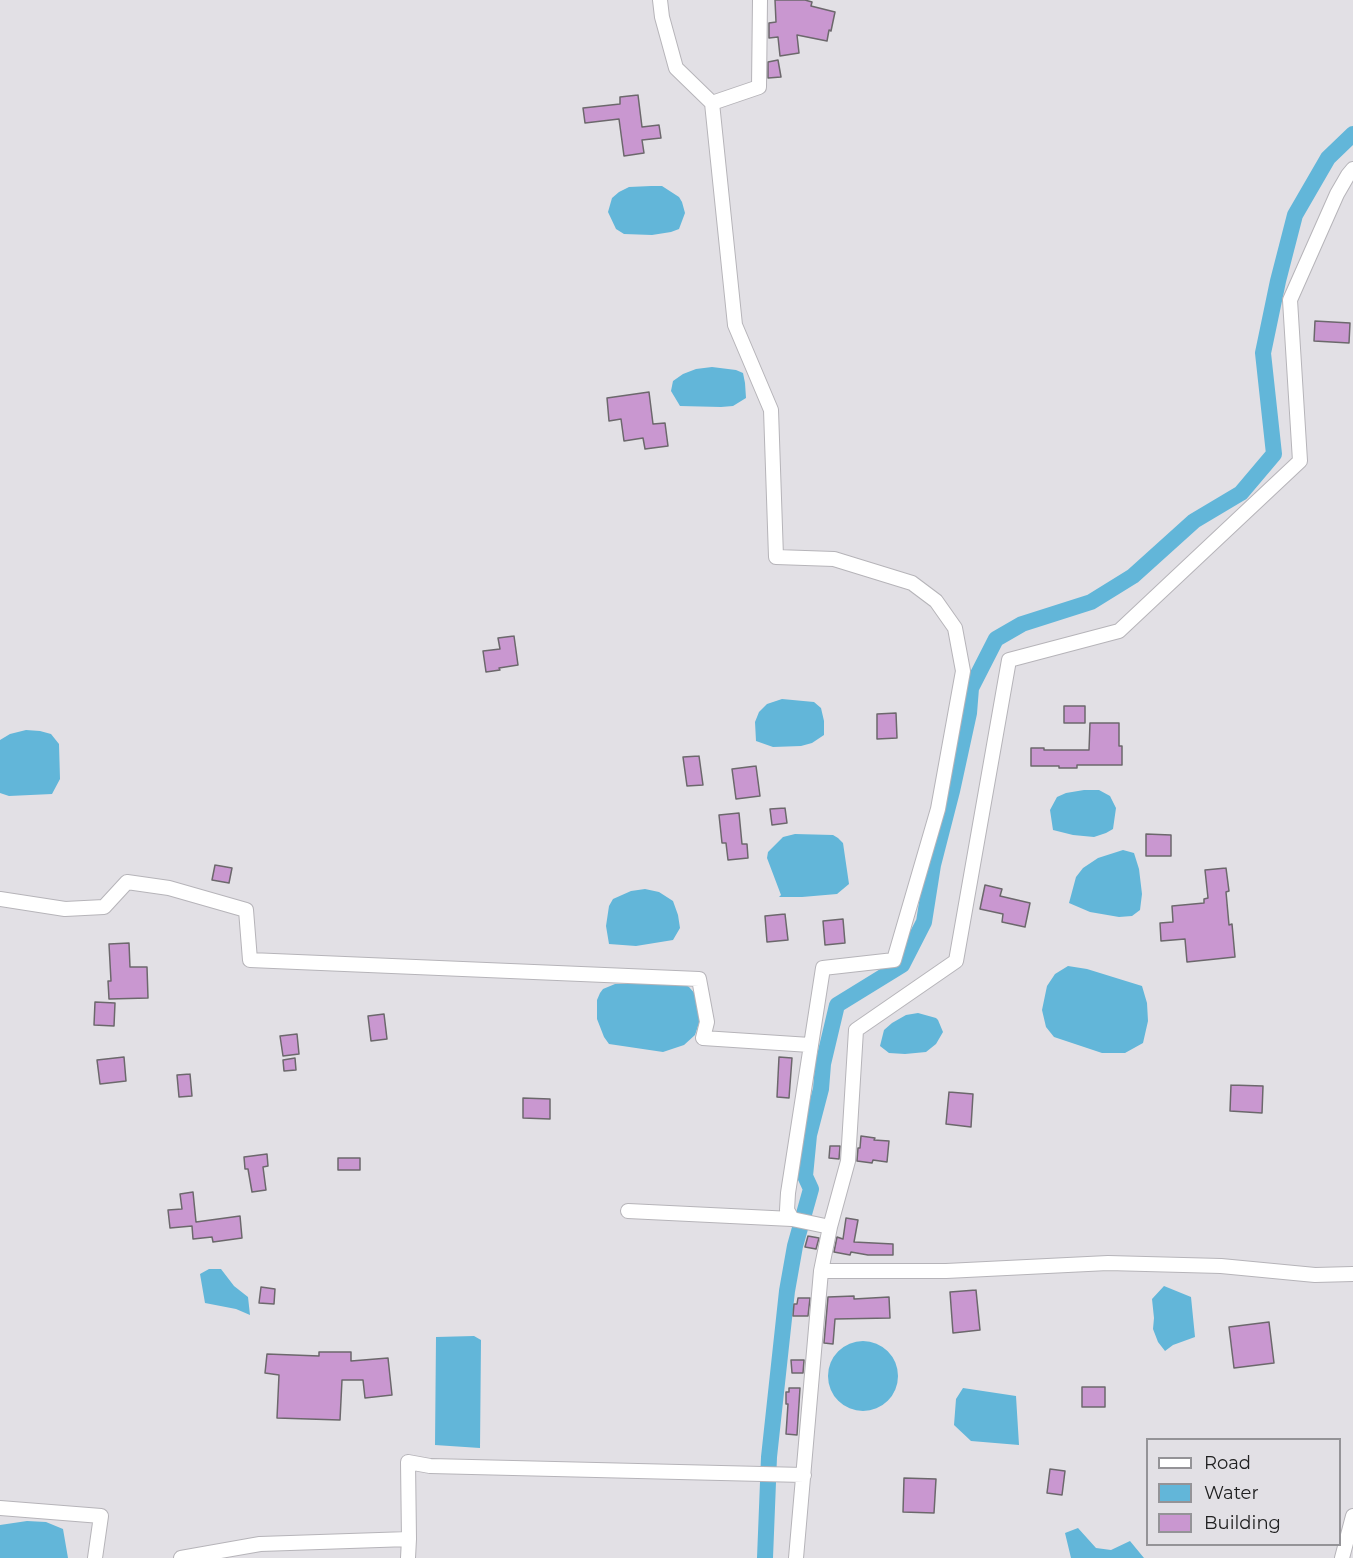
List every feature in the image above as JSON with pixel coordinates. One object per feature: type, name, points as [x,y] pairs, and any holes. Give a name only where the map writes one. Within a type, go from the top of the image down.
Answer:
[{"type":"street","points":[[660,0],[662,17],[676,68],[712,103],[735,325],[771,410],[776,557],[834,559],[912,583],[936,601],[955,628],[963,671],[938,809],[894,960],[823,968],[788,1193],[787,1210],[792,1219]]},
{"type":"street","points":[[712,103],[759,87],[760,0]]},
{"type":"street","points":[[796,1558],[820,1271],[828,1226],[848,1161],[856,1030],[956,962],[1009,660],[1119,631],[1300,461],[1290,300],[1337,194],[1347,175],[1353,169]]},
{"type":"street","points":[[0,899],[65,909],[104,908],[127,882],[169,888],[246,910],[250,960],[699,979],[707,1022],[703,1038],[810,1045]]},
{"type":"street","points":[[628,1210],[792,1219],[828,1226]]},
{"type":"street","points":[[820,1271],[946,1271],[1108,1263],[1221,1266],[1315,1275],[1353,1274]]},
{"type":"street","points":[[408,1558],[408,1462],[430,1466],[804,1475]]},
{"type":"street","points":[[0,1508],[101,1516],[96,1558]]},
{"type":"street","points":[[1342,1558],[1353,1516]]},
{"type":"street","points":[[181,1558],[260,1544],[409,1539]]},
{"type":"water","points":[[662,186],[679,197],[682,202],[685,213],[679,229],[652,235],[624,234],[616,229],[608,212],[612,198],[629,187]]},
{"type":"water","points":[[712,367],[743,373],[746,398],[733,406],[680,406],[671,391],[673,381],[696,369]]},
{"type":"water","points":[[782,699],[814,702],[821,708],[824,735],[812,743],[801,746],[773,747],[756,741],[755,722],[759,712],[767,704]]},
{"type":"water","points":[[26,730],[51,734],[59,744],[60,779],[52,794],[9,796],[0,793],[0,740],[10,734]]},
{"type":"water","points":[[1084,790],[1099,790],[1110,796],[1116,808],[1113,829],[1094,837],[1053,830],[1050,810],[1057,797]]},
{"type":"water","points":[[795,834],[833,835],[838,838],[843,843],[849,884],[837,894],[779,897],[781,895],[767,858],[768,852],[783,837]]},
{"type":"water","points":[[1123,850],[1134,853],[1139,869],[1142,894],[1140,910],[1132,916],[1119,917],[1090,912],[1069,903],[1076,877],[1083,868],[1098,858]]},
{"type":"water","points":[[645,889],[659,892],[673,901],[680,928],[673,940],[636,946],[609,944],[606,926],[609,906],[613,899],[631,891]]},
{"type":"water","points":[[1068,966],[1087,969],[1142,986],[1147,1003],[1148,1021],[1143,1043],[1125,1053],[1102,1053],[1054,1037],[1046,1027],[1042,1010],[1047,986],[1055,974]]},
{"type":"water","points":[[615,984],[684,984],[697,996],[699,1023],[695,1035],[684,1045],[663,1052],[609,1044],[597,1019],[597,1000],[603,989]]},
{"type":"water","points":[[918,1013],[938,1020],[943,1032],[936,1044],[926,1052],[905,1054],[889,1053],[880,1046],[884,1030],[892,1023],[906,1015]]},
{"type":"water","points":[[209,1269],[221,1269],[234,1286],[248,1297],[250,1315],[236,1309],[205,1303],[200,1274]]},
{"type":"water","points":[[1164,1286],[1191,1297],[1195,1337],[1173,1345],[1165,1351],[1158,1342],[1153,1329],[1152,1299]]},
{"type":"water","points":[[474,1336],[481,1340],[480,1448],[435,1445],[436,1337]]},
{"type":"water","points":[[863,1341],[876,1344],[888,1351],[895,1363],[898,1376],[895,1389],[888,1401],[876,1408],[863,1411],[850,1408],[838,1401],[831,1389],[828,1376],[831,1363],[838,1351],[850,1344]]},
{"type":"water","points":[[963,1388],[1016,1396],[1019,1445],[971,1441],[954,1425],[956,1399]]},
{"type":"water","points":[[27,1521],[46,1522],[63,1529],[68,1558],[0,1558],[0,1525]]},
{"type":"water","points":[[1078,1528],[1096,1548],[1111,1550],[1130,1541],[1144,1558],[1071,1558],[1065,1533]]},
{"type":"building","points":[[775,0],[805,0],[812,2],[811,6],[835,12],[827,41],[797,35],[799,53],[780,56],[778,37],[769,38],[769,23],[776,22]]},
{"type":"building","points":[[778,60],[781,77],[768,78],[768,62]]},
{"type":"building","points":[[638,95],[642,127],[659,125],[661,138],[642,140],[644,153],[624,156],[619,119],[585,123],[583,108],[620,104],[620,97]]},
{"type":"building","points":[[1315,321],[1350,323],[1349,343],[1314,341]]},
{"type":"building","points":[[649,392],[653,424],[665,423],[668,446],[645,449],[643,438],[624,441],[621,419],[609,421],[607,398]]},
{"type":"building","points":[[514,636],[518,665],[486,672],[483,651],[500,649],[498,638]]},
{"type":"building","points":[[1064,706],[1085,706],[1085,723],[1064,723]]},
{"type":"building","points":[[896,713],[897,738],[877,739],[877,714]]},
{"type":"building","points":[[1090,723],[1119,723],[1122,765],[1077,765],[1077,768],[1031,766],[1031,748],[1089,750]]},
{"type":"building","points":[[699,756],[703,785],[687,786],[683,757]]},
{"type":"building","points":[[756,766],[760,796],[736,799],[732,769]]},
{"type":"building","points":[[785,808],[787,823],[772,825],[770,809]]},
{"type":"building","points":[[739,813],[742,844],[747,844],[748,858],[728,860],[726,843],[722,843],[719,815]]},
{"type":"building","points":[[1146,834],[1171,835],[1171,856],[1146,856]]},
{"type":"building","points":[[215,865],[232,868],[229,883],[212,880]]},
{"type":"building","points":[[1226,868],[1229,925],[1232,924],[1235,957],[1187,962],[1185,939],[1161,941],[1160,923],[1173,922],[1172,906],[1204,903],[1204,899],[1208,898],[1205,870]]},
{"type":"building","points":[[985,885],[1002,889],[1000,896],[1030,903],[1025,927],[1002,922],[1003,914],[980,909]]},
{"type":"building","points":[[785,914],[788,940],[767,942],[765,916]]},
{"type":"building","points":[[843,919],[845,943],[825,945],[823,921]]},
{"type":"building","points":[[129,943],[130,967],[147,967],[148,998],[109,999],[108,981],[111,981],[109,944]]},
{"type":"building","points":[[95,1002],[115,1003],[114,1026],[94,1025]]},
{"type":"building","points":[[384,1014],[387,1039],[371,1041],[368,1016]]},
{"type":"building","points":[[297,1034],[299,1054],[283,1056],[280,1036]]},
{"type":"building","points":[[124,1057],[126,1081],[100,1084],[97,1060]]},
{"type":"building","points":[[779,1057],[792,1058],[789,1098],[777,1097]]},
{"type":"building","points":[[295,1058],[296,1070],[284,1071],[283,1060]]},
{"type":"building","points":[[190,1074],[192,1096],[179,1097],[177,1075]]},
{"type":"building","points":[[1231,1085],[1263,1086],[1262,1113],[1230,1111]]},
{"type":"building","points":[[949,1092],[973,1094],[971,1127],[946,1124]]},
{"type":"building","points":[[523,1098],[550,1099],[550,1119],[523,1118]]},
{"type":"building","points":[[861,1136],[889,1141],[887,1162],[857,1161]]},
{"type":"building","points":[[830,1146],[840,1146],[839,1159],[829,1158]]},
{"type":"building","points":[[267,1154],[268,1166],[263,1167],[266,1190],[252,1192],[244,1157]]},
{"type":"building","points":[[338,1158],[360,1158],[360,1170],[338,1170]]},
{"type":"building","points":[[193,1192],[196,1222],[240,1216],[242,1238],[213,1242],[212,1237],[193,1239],[192,1226],[170,1228],[168,1210],[182,1209],[180,1194]]},
{"type":"building","points":[[846,1218],[858,1220],[854,1242],[893,1244],[893,1255],[851,1252],[850,1255],[834,1252],[837,1237],[843,1239]]},
{"type":"building","points":[[808,1236],[819,1238],[816,1249],[805,1247]]},
{"type":"building","points":[[261,1287],[275,1289],[274,1304],[259,1303]]},
{"type":"building","points":[[976,1290],[980,1330],[953,1333],[950,1292]]},
{"type":"building","points":[[854,1296],[854,1299],[889,1297],[890,1318],[835,1319],[833,1344],[824,1343],[828,1297]]},
{"type":"building","points":[[798,1298],[810,1298],[808,1316],[793,1316],[794,1304],[797,1304]]},
{"type":"building","points":[[1269,1322],[1274,1363],[1234,1368],[1229,1327]]},
{"type":"building","points":[[319,1352],[351,1352],[351,1361],[388,1358],[392,1395],[365,1398],[363,1380],[342,1380],[340,1420],[277,1418],[279,1375],[265,1373],[267,1354],[319,1356]]},
{"type":"building","points":[[791,1360],[804,1360],[803,1373],[792,1373]]},
{"type":"building","points":[[1082,1387],[1105,1387],[1105,1407],[1082,1407]]},
{"type":"building","points":[[789,1388],[800,1388],[797,1435],[786,1434],[788,1404],[786,1404],[786,1392],[789,1392]]},
{"type":"building","points":[[1050,1469],[1065,1471],[1062,1495],[1047,1493]]},
{"type":"building","points":[[904,1478],[936,1479],[934,1513],[903,1512]]},
{"type":"waterway","points":[[765,1558],[769,1457],[787,1291],[795,1246],[811,1189],[805,1176],[809,1135],[821,1089],[823,1064],[837,1005],[902,965],[924,922],[933,865],[969,713],[971,688],[996,639],[1022,624],[1091,602],[1133,576],[1194,521],[1241,493],[1274,454],[1263,353],[1278,281],[1295,215],[1328,158],[1353,134]]}]
